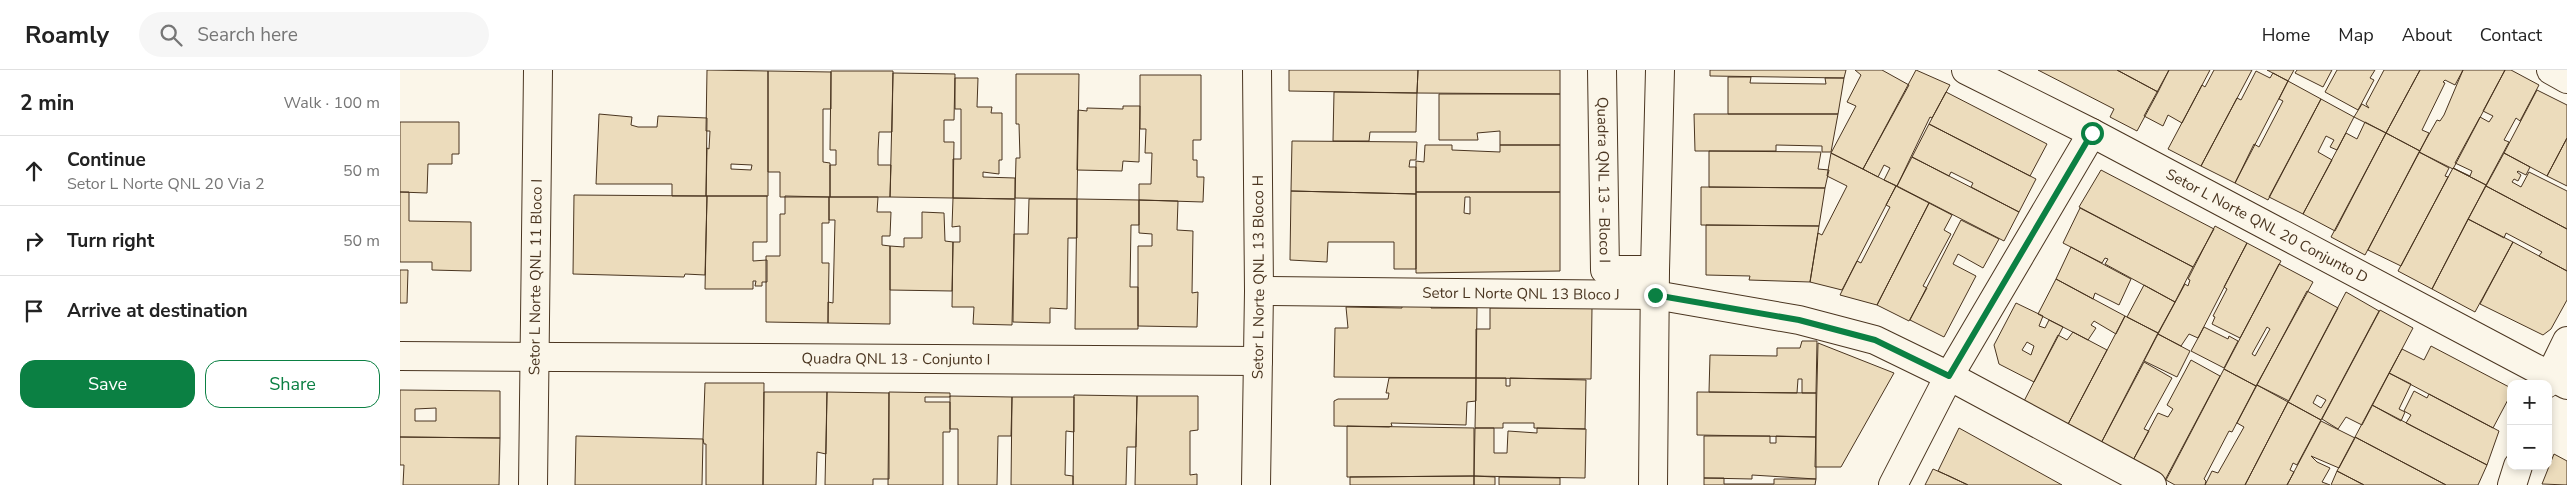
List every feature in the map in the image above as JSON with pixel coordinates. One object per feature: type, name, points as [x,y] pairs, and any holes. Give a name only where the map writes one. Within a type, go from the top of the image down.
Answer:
[{"type":"street","name":"Setor L Norte QNL 11 Bloco I","points":[[533,485],[538,70]]},
{"type":"street","name":"Setor L Norte QNL 13 Bloco H","points":[[1256,70],[1259,291],[1256,485]]},
{"type":"street","name":"Quadra QNL 13 - Bloco I","points":[[1602,70],[1605,270],[1655,283]]},
{"type":"street","points":[[1653,485],[1660,70]]},
{"type":"street","points":[[2551,70],[2567,79]]},
{"type":"street","name":"Setor L Norte QNL 20 Conjunto D","points":[[1979,73],[2554,381]]},
{"type":"street","points":[[1894,485],[1949,376],[2092,133]]},
{"type":"street","name":"Setor L Norte QNL 13 Bloco J","points":[[1259,291],[1655,283]]},
{"type":"street","points":[[1655,283],[1875,340],[1949,376],[2152,485]]},
{"type":"street","points":[[2554,381],[2567,341]]},
{"type":"street","name":"Quadra QNL 13 - Conjunto I","points":[[400,356],[1258,361]]},
{"type":"street","points":[[2512,485],[2517,470]]},
{"type":"building","points":[[707,70],[768,71],[768,196],[706,196],[707,148],[709,149],[710,131],[706,131]],"holes":[[[731,164],[752,165],[751,170],[731,169]]]},
{"type":"building","points":[[1289,70],[1418,70],[1417,93],[1289,91]]},
{"type":"building","points":[[1418,70],[1560,70],[1560,94],[1417,93]]},
{"type":"building","points":[[1710,70],[1846,70],[1844,78],[1710,76]]},
{"type":"building","points":[[1855,70],[1882,70],[1909,85],[1863,169],[1831,153],[1856,106],[1847,102],[1861,75]]},
{"type":"building","points":[[1916,70],[1950,85],[1932,118],[1930,117],[1897,186],[1884,180],[1890,168],[1884,165],[1878,177],[1863,169]]},
{"type":"building","points":[[2038,70],[2117,70],[2158,92],[2137,131],[2110,117],[2114,109]]},
{"type":"building","points":[[2117,70],[2169,70],[2158,92]]},
{"type":"building","points":[[2169,70],[2210,70],[2182,123],[2168,115],[2163,126],[2144,116]]},
{"type":"building","points":[[2214,70],[2252,70],[2201,166],[2168,149],[2202,85],[2205,87]]},
{"type":"building","points":[[2267,70],[2294,70],[2288,81]]},
{"type":"building","points":[[2297,70],[2332,70],[2323,87],[2295,73]]},
{"type":"building","points":[[2337,70],[2375,70],[2370,78],[2374,80],[2358,110],[2325,92]]},
{"type":"building","points":[[2384,70],[2420,70],[2386,133],[2354,117],[2362,104],[2369,108],[2366,104]]},
{"type":"building","points":[[2420,70],[2463,70],[2455,85],[2445,80],[2443,82],[2445,83],[2422,130],[2429,133],[2420,151],[2386,133]]},
{"type":"building","points":[[2463,70],[2505,70],[2453,169],[2419,152],[2437,120],[2440,121],[2444,115]]},
{"type":"building","points":[[2505,70],[2511,70],[2539,85],[2520,121],[2516,118],[2504,140],[2509,142],[2486,185],[2453,168],[2470,176],[2472,171],[2455,163],[2480,117],[2489,122],[2493,116],[2483,111]]},
{"type":"building","points":[[768,71],[831,72],[831,109],[823,109],[823,162],[830,163],[830,197],[780,197],[780,172],[768,172]]},
{"type":"building","points":[[831,71],[893,71],[892,132],[879,132],[878,151],[878,165],[891,165],[890,197],[830,197],[830,165],[836,165],[836,150],[830,150]]},
{"type":"building","points":[[2256,71],[2270,78],[2273,73],[2288,81],[2235,183],[2201,166],[2237,98],[2241,100]]},
{"type":"building","points":[[893,73],[955,74],[954,120],[944,120],[944,142],[954,142],[953,198],[890,197]]},
{"type":"building","points":[[1016,74],[1079,74],[1077,199],[1015,198],[1016,158],[1020,158],[1019,124],[1016,124]]},
{"type":"building","points":[[1140,75],[1201,75],[1201,140],[1193,140],[1193,160],[1197,160],[1197,177],[1204,177],[1203,202],[1139,200],[1139,184],[1151,184],[1152,153],[1145,153],[1146,129],[1140,129]]},
{"type":"building","points":[[1728,77],[1751,77],[1750,83],[1826,84],[1825,78],[1844,78],[1838,114],[1728,114]]},
{"type":"building","points":[[955,78],[978,78],[977,107],[992,107],[991,113],[1002,113],[1002,160],[999,160],[999,174],[983,172],[983,177],[1015,178],[1015,199],[953,198],[953,159],[961,159],[961,109],[955,109]]},
{"type":"building","points":[[2288,81],[2321,99],[2268,200],[2235,183],[2254,144],[2259,147],[2283,101],[2279,99]]},
{"type":"building","points":[[2537,90],[2567,105],[2567,138],[2547,176],[2504,153]]},
{"type":"building","points":[[1334,92],[1417,93],[1416,132],[1370,132],[1369,141],[1333,141]]},
{"type":"building","points":[[1946,92],[2047,144],[2030,176],[1929,124]]},
{"type":"building","points":[[1439,94],[1560,94],[1560,145],[1500,145],[1500,131],[1477,133],[1478,140],[1439,140]]},
{"type":"building","points":[[2321,99],[2354,117],[2337,150],[2330,147],[2334,140],[2326,136],[2318,152],[2332,160],[2303,214],[2269,197]]},
{"type":"building","points":[[1123,106],[1140,106],[1139,162],[1123,161],[1122,171],[1077,170],[1078,110],[1087,111],[1087,108],[1123,109]]},
{"type":"building","points":[[599,114],[632,117],[631,125],[638,127],[657,127],[658,116],[707,118],[706,196],[672,196],[672,184],[596,184]]},
{"type":"building","points":[[1694,114],[1838,114],[1831,152],[1822,152],[1822,146],[1776,145],[1776,151],[1695,151]]},
{"type":"building","points":[[400,122],[459,122],[459,154],[452,154],[452,164],[428,164],[427,193],[400,192]]},
{"type":"building","points":[[2365,122],[2386,133],[2335,231],[2303,214],[2346,133],[2357,139]]},
{"type":"building","points":[[1929,124],[2036,179],[2019,212],[1971,187],[1973,183],[1951,172],[1949,176],[1912,157]]},
{"type":"building","points":[[2386,133],[2420,151],[2365,255],[2331,237]]},
{"type":"building","points":[[2567,138],[2567,186],[2547,176]]},
{"type":"building","points":[[1292,141],[1417,142],[1416,160],[1410,160],[1409,167],[1416,167],[1416,194],[1291,191]]},
{"type":"building","points":[[1425,145],[1452,145],[1452,150],[1500,152],[1500,145],[1560,145],[1560,192],[1416,192],[1416,161],[1424,162]]},
{"type":"building","points":[[1709,151],[1821,152],[1818,169],[1829,170],[1825,188],[1709,187]]},
{"type":"building","points":[[2419,152],[2449,168],[2445,176],[2448,177],[2401,266],[2368,250]]},
{"type":"building","points":[[1831,153],[1896,186],[1842,290],[1810,282],[1818,233],[1822,235],[1847,186],[1827,176]]},
{"type":"building","points":[[2504,153],[2530,167],[2526,175],[2518,171],[2521,175],[2518,181],[2514,179],[2512,182],[2521,187],[2529,172],[2567,191],[2567,229],[2486,186]]},
{"type":"building","points":[[1912,157],[2019,212],[2004,241],[1897,186]]},
{"type":"building","points":[[2453,168],[2486,185],[2432,289],[2398,271]]},
{"type":"building","points":[[2101,170],[2214,229],[2193,267],[2079,207]]},
{"type":"building","points":[[1896,186],[1929,203],[1877,305],[1840,295],[1857,261],[1861,263],[1890,207],[1886,205]]},
{"type":"building","points":[[2486,186],[2567,229],[2567,271],[2539,256],[2542,252],[2506,233],[2504,238],[2468,219]]},
{"type":"building","points":[[1701,187],[1825,188],[1819,226],[1701,225]]},
{"type":"building","points":[[1291,191],[1416,194],[1416,269],[1394,269],[1394,242],[1328,242],[1327,262],[1290,260]]},
{"type":"building","points":[[400,192],[409,192],[409,221],[471,222],[471,271],[432,270],[432,262],[400,262]]},
{"type":"building","points":[[1416,192],[1560,192],[1560,271],[1416,273]],"holes":[[[1465,197],[1470,197],[1470,214],[1464,213]]]},
{"type":"building","points":[[574,195],[707,196],[705,275],[685,274],[684,277],[573,274]]},
{"type":"building","points":[[707,196],[767,196],[767,242],[753,242],[753,261],[767,260],[767,282],[762,282],[762,286],[755,286],[756,281],[753,281],[753,289],[705,289]]},
{"type":"building","points":[[785,196],[829,197],[829,223],[822,223],[822,263],[829,263],[828,323],[766,322],[766,256],[780,256],[780,214],[785,214]]},
{"type":"building","points":[[829,197],[878,197],[877,212],[891,212],[890,236],[882,236],[882,245],[890,246],[890,324],[828,323],[828,302],[833,303],[835,220],[829,220]]},
{"type":"building","points":[[953,198],[1015,199],[1012,325],[973,324],[974,307],[952,307],[953,242],[960,242],[960,226],[952,227]]},
{"type":"building","points":[[1029,199],[1077,199],[1077,238],[1068,238],[1067,309],[1050,308],[1050,323],[1013,322],[1014,234],[1028,234]]},
{"type":"building","points":[[1077,199],[1139,200],[1139,225],[1131,225],[1130,287],[1138,287],[1138,329],[1075,329]]},
{"type":"building","points":[[1139,200],[1178,201],[1177,230],[1193,231],[1192,293],[1198,292],[1197,327],[1138,326],[1138,246],[1152,246],[1152,234],[1139,233]]},
{"type":"building","points":[[1929,203],[1952,215],[1944,230],[1951,234],[1923,286],[1927,288],[1909,321],[1877,305]]},
{"type":"building","points":[[2080,208],[2193,267],[2175,302],[2105,264],[2108,259],[2105,258],[2102,263],[2063,243]]},
{"type":"building","points":[[922,212],[944,213],[945,241],[953,242],[952,291],[890,290],[890,246],[904,247],[904,238],[922,238]]},
{"type":"building","points":[[2468,219],[2513,242],[2475,312],[2432,289]]},
{"type":"building","points":[[1961,220],[1999,239],[1983,268],[1958,254],[1953,264],[1976,276],[1944,337],[1910,320]]},
{"type":"building","points":[[1706,225],[1819,226],[1810,282],[1749,280],[1750,276],[1706,275]]},
{"type":"building","points":[[2215,226],[2247,243],[2198,338],[2189,334],[2181,346],[2158,334],[2185,284],[2188,286],[2190,280],[2188,279]]},
{"type":"building","points":[[2513,242],[2567,271],[2567,300],[2551,329],[2543,335],[2480,304]]},
{"type":"building","points":[[2247,243],[2281,261],[2240,338],[2212,324],[2215,317],[2213,316],[2227,289],[2224,287]]},
{"type":"building","points":[[2071,247],[2131,279],[2119,305],[2095,293],[2093,299],[2056,279]]},
{"type":"building","points":[[2279,264],[2313,282],[2256,386],[2224,369]],"holes":[[[2267,327],[2270,329],[2255,356],[2252,354]]]},
{"type":"building","points":[[400,270],[408,270],[407,303],[400,303]]},
{"type":"building","points":[[2056,279],[2125,316],[2116,334],[2094,321],[2091,325],[2096,328],[2088,340],[2038,314]]},
{"type":"building","points":[[2144,285],[2175,302],[2158,333],[2127,317]]},
{"type":"building","points":[[2307,291],[2338,308],[2289,401],[2257,385]]},
{"type":"building","points":[[2346,292],[2379,311],[2321,420],[2288,402]],"holes":[[[2317,395],[2326,400],[2321,408],[2313,403]]]},
{"type":"building","points":[[2016,303],[2043,316],[2039,326],[2045,328],[2049,320],[2063,327],[2034,382],[1999,364],[1994,345]],"holes":[[[2027,342],[2034,346],[2031,355],[2022,350]]]},
{"type":"building","points":[[1431,305],[1431,308],[1477,308],[1476,378],[1334,377],[1335,328],[1348,328],[1346,307],[1402,308],[1402,306]]},
{"type":"building","points":[[1490,308],[1592,308],[1591,379],[1476,378],[1476,329],[1490,329]]},
{"type":"building","points":[[2380,310],[2413,328],[2362,425],[2346,417],[2338,429],[2322,419]]},
{"type":"building","points":[[2125,316],[2158,333],[2099,447],[2066,428]]},
{"type":"building","points":[[2204,327],[2228,339],[2229,336],[2238,341],[2224,368],[2191,351]]},
{"type":"building","points":[[2073,332],[2107,350],[2066,428],[2022,405],[2058,335],[2067,340]]},
{"type":"building","points":[[2158,334],[2190,351],[2177,377],[2144,361]]},
{"type":"building","points":[[1802,341],[1817,341],[1816,393],[1802,393],[1802,379],[1798,379],[1797,393],[1709,392],[1710,355],[1777,356],[1777,348],[1800,348]]},
{"type":"building","points":[[1818,343],[1894,373],[1841,467],[1815,467]]},
{"type":"building","points":[[2431,346],[2507,386],[2507,402],[2493,428],[2389,373],[2402,349],[2424,360]]},
{"type":"building","points":[[2191,360],[2220,376],[2164,482],[2131,464],[2158,413],[2168,417],[2173,409],[2167,405]]},
{"type":"building","points":[[2144,362],[2172,378],[2144,429],[2149,431],[2131,464],[2099,447]]},
{"type":"building","points":[[2224,369],[2256,386],[2232,432],[2229,431],[2204,479],[2206,481],[2205,485],[2175,485],[2166,480]]},
{"type":"building","points":[[2389,373],[2411,384],[2399,409],[2405,412],[2401,421],[2372,405]]},
{"type":"building","points":[[1389,378],[1476,378],[1476,401],[1467,402],[1466,425],[1391,423],[1392,426],[1389,427],[1334,426],[1334,401],[1338,399],[1388,399],[1389,393],[1386,393]]},
{"type":"building","points":[[1476,378],[1506,378],[1506,386],[1510,386],[1510,378],[1586,380],[1585,429],[1534,428],[1534,423],[1503,423],[1503,428],[1475,428]]},
{"type":"building","points":[[705,383],[764,383],[763,485],[706,485],[706,444],[704,444],[703,439]]},
{"type":"building","points":[[2257,385],[2288,402],[2245,485],[2205,485],[2212,471],[2218,473],[2244,427],[2237,423]]},
{"type":"building","points":[[400,390],[500,391],[500,438],[400,437]],"holes":[[[436,408],[436,421],[415,421],[415,409]]]},
{"type":"building","points":[[2414,391],[2427,398],[2429,394],[2499,431],[2487,465],[2406,423],[2411,415],[2404,411]]},
{"type":"building","points":[[764,392],[827,392],[826,454],[817,452],[816,485],[763,485]]},
{"type":"building","points":[[827,392],[889,393],[889,479],[873,479],[873,485],[825,485]]},
{"type":"building","points":[[889,392],[950,393],[950,397],[925,397],[925,402],[950,402],[950,432],[943,432],[943,485],[888,485]]},
{"type":"building","points":[[1697,392],[1816,393],[1816,437],[1697,435]]},
{"type":"building","points":[[1074,395],[1137,396],[1136,447],[1127,447],[1126,485],[1073,485]]},
{"type":"building","points":[[950,396],[1012,397],[1011,436],[998,436],[997,485],[958,485],[958,429],[950,429]]},
{"type":"building","points":[[1137,396],[1198,396],[1198,430],[1190,431],[1190,475],[1197,474],[1197,485],[1135,485]]},
{"type":"building","points":[[1012,397],[1074,397],[1074,432],[1066,431],[1065,475],[1073,476],[1073,485],[1011,485]]},
{"type":"building","points":[[2288,402],[2321,420],[2297,465],[2293,463],[2290,470],[2294,472],[2287,485],[2245,485]]},
{"type":"building","points":[[2372,405],[2487,465],[2478,485],[2446,485],[2355,437]]},
{"type":"building","points":[[2321,421],[2355,438],[2339,468],[2311,456],[2317,462],[2330,468],[2322,482],[2330,485],[2287,485]]},
{"type":"building","points":[[1347,426],[1474,428],[1474,476],[1347,477]]},
{"type":"building","points":[[1475,428],[1494,428],[1494,453],[1507,453],[1508,431],[1537,433],[1537,428],[1586,429],[1585,478],[1474,476]]},
{"type":"building","points":[[1959,428],[2062,485],[1968,485],[1938,471]]},
{"type":"building","points":[[576,436],[703,439],[702,485],[575,485]]},
{"type":"building","points":[[1704,436],[1770,436],[1770,443],[1776,443],[1776,436],[1816,437],[1816,479],[1752,475],[1752,479],[1704,478]]},
{"type":"building","points":[[400,437],[500,438],[499,485],[403,485],[404,465],[400,465]]},
{"type":"building","points":[[2355,437],[2446,485],[2364,485],[2337,471]]},
{"type":"building","points":[[2554,454],[2567,461],[2567,485],[2542,484],[2548,470],[2552,470]]},
{"type":"building","points":[[1933,469],[1949,476],[1968,485],[1925,485]]},
{"type":"building","points":[[2337,471],[2364,485],[2331,485]]},
{"type":"building","points":[[1474,476],[1495,477],[1495,485],[1474,485]]},
{"type":"building","points":[[1474,476],[1474,485],[1350,485],[1350,477]]},
{"type":"building","points":[[1499,477],[1560,478],[1560,485],[1499,485]]},
{"type":"building","points":[[1704,478],[1724,478],[1724,484],[1774,484],[1774,479],[1816,479],[1815,485],[1704,485]]},
{"type":"route","points":[[1655,295],[1799,320],[1875,340],[1949,376],[2092,133]]}]
